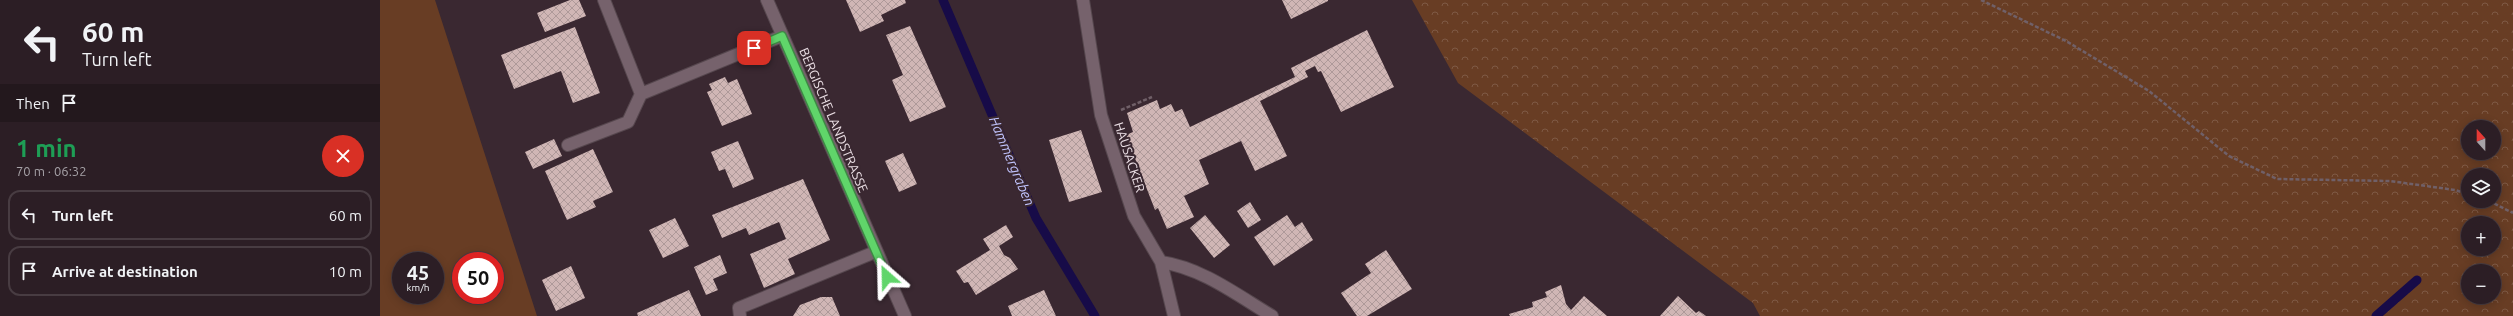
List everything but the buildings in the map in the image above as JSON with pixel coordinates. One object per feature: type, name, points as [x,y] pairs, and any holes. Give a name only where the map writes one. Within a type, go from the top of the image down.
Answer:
[{"type":"street","points":[[604,0],[641,94]]},
{"type":"street","name":"BERGISCHE LANDSTRASSE","points":[[767,0],[875,252],[905,316]]},
{"type":"street","name":"HAUSACKER","points":[[1083,0],[1101,115],[1134,216],[1161,262],[1174,316]]},
{"type":"street","points":[[568,145],[628,122],[641,94],[782,36]]},
{"type":"street","points":[[740,316],[739,308],[875,252]]},
{"type":"street","points":[[1161,262],[1181,265],[1222,286],[1272,316]]},
{"type":"path","points":[[1981,0],[2066,41],[2148,91],[2229,156],[2277,179],[2390,181],[2461,192]]},
{"type":"path","points":[[1119,110],[1152,96]]},
{"type":"path","points":[[2501,207],[2513,213]]},
{"type":"green space","points":[[380,0],[435,0],[537,316],[380,316]]},
{"type":"green space","points":[[1412,0],[2513,0],[2513,316],[1760,316],[1753,303],[1458,83]]},
{"type":"waterway","name":"Hammergraben","points":[[943,0],[1036,218],[1095,316]]},
{"type":"waterway","points":[[2376,316],[2417,280]]},
{"type":"route","points":[[754,48],[782,36],[887,277]]}]
